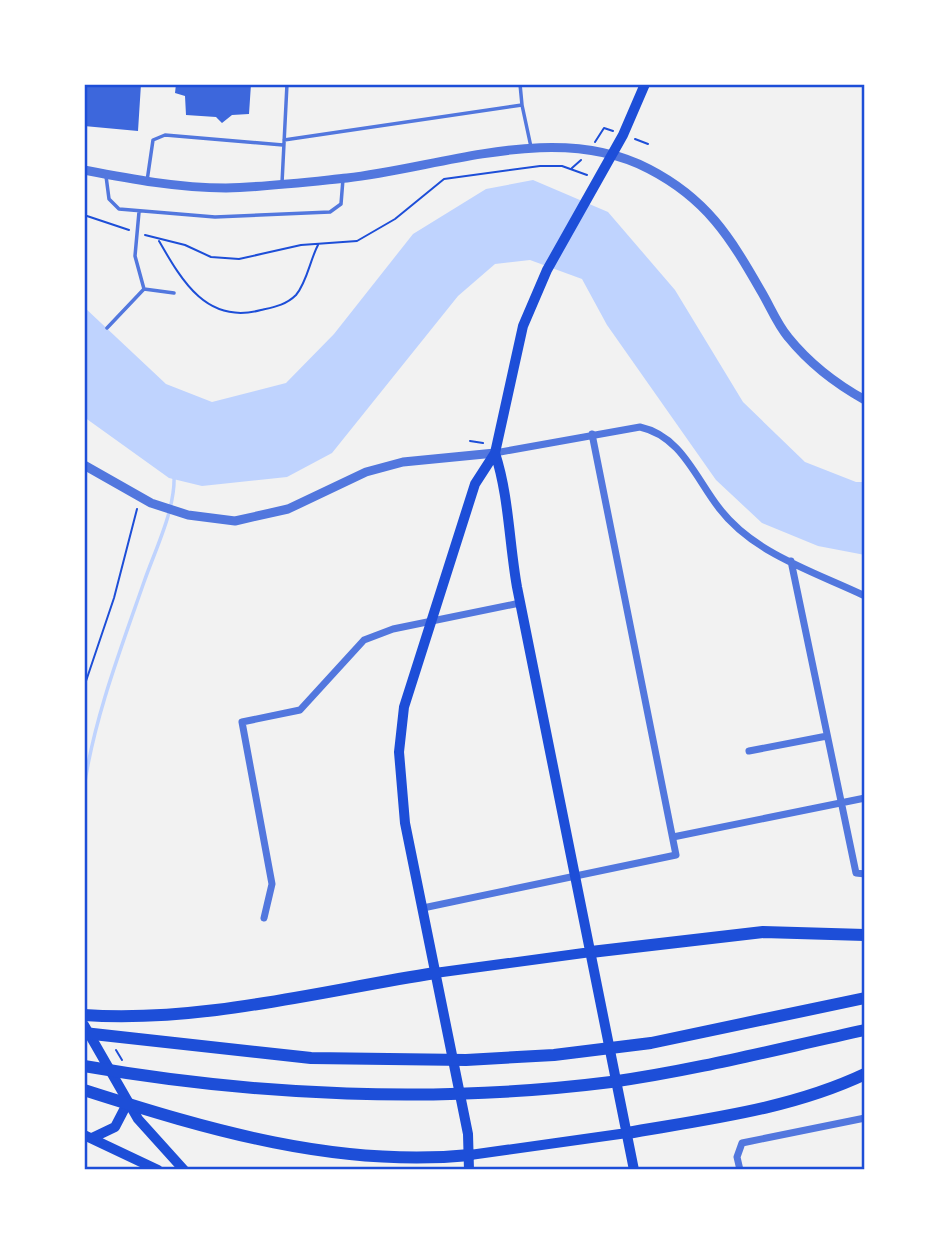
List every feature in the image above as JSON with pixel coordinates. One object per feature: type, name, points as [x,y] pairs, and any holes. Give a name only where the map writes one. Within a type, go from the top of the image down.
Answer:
[{"type":"highway","points":[[591,952],[763,932],[865,935]]},
{"type":"highway","points":[[84,1015],[120,1017],[217,1009],[435,973]]},
{"type":"highway","points":[[84,1033],[311,1058],[415,1062],[554,1055],[651,1043],[865,998]]},
{"type":"highway","points":[[84,1066],[159,1078],[301,1090],[422,1094],[535,1089],[655,1075],[865,1030]]},
{"type":"highway","points":[[627,1133],[753,1111],[811,1095],[865,1074]]},
{"type":"highway","points":[[84,1090],[242,1136],[322,1151],[408,1158],[470,1155]]},
{"type":"main road","points":[[469,1170],[470,1155],[405,823],[399,752],[404,707],[475,484],[495,453],[523,326],[547,270],[613,153],[645,84]]},
{"type":"main road","points":[[495,453],[505,485],[506,523],[520,603],[634,1170]]},
{"type":"main road","points":[[435,973],[591,952]]},
{"type":"main road","points":[[84,1025],[128,1102],[157,1143],[184,1170]]},
{"type":"main road","points":[[88,1137],[115,1127],[128,1102]]},
{"type":"main road","points":[[470,1155],[627,1133]]},
{"type":"main road","points":[[88,1137],[158,1170]]},
{"type":"street","points":[[84,170],[146,182],[226,188],[343,178],[532,149],[572,148],[613,153],[664,177],[708,211],[727,232],[787,336],[837,385],[865,400]]},
{"type":"street","points":[[84,465],[151,503],[188,515],[235,521],[288,509],[366,472],[403,461],[495,453],[640,427],[659,431],[672,441],[720,510],[751,541],[865,596]]},
{"type":"street","points":[[422,908],[676,855],[592,434]]},
{"type":"street","points":[[791,561],[856,873],[865,874]]},
{"type":"street","points":[[264,918],[272,884],[242,722],[300,710],[365,640],[431,620],[520,603]]},
{"type":"street","points":[[749,751],[827,736]]},
{"type":"street","points":[[673,837],[865,798]]},
{"type":"street","points":[[740,1170],[737,1157],[742,1143],[865,1118]]},
{"type":"lane","points":[[282,183],[287,84]]},
{"type":"lane","points":[[520,84],[532,149]]},
{"type":"lane","points":[[146,182],[153,140],[165,135],[284,143],[522,105]]},
{"type":"lane","points":[[105,174],[109,199],[119,209],[215,217],[330,212],[341,204],[343,178]]},
{"type":"lane","points":[[139,212],[135,256],[144,289]]},
{"type":"lane","points":[[144,289],[174,293]]},
{"type":"lane","points":[[107,328],[144,289]]},
{"type":"path","points":[[572,169],[598,179]]},
{"type":"path","points":[[159,240],[192,292],[218,309],[251,313],[282,305],[296,294],[319,244]]},
{"type":"path","points":[[84,687],[114,598],[139,498]]},
{"type":"path","points":[[114,1048],[128,1069]]},
{"type":"water","points":[[533,180],[608,212],[675,290],[743,402],[805,462],[856,482],[865,482],[865,555],[818,546],[762,523],[716,480],[607,325],[582,279],[530,260],[495,264],[458,296],[332,453],[287,477],[202,486],[169,478],[84,417],[84,307],[166,384],[212,402],[286,383],[334,334],[413,234],[486,189]]},
{"type":"building","points":[[84,84],[141,84],[138,131],[84,126]]},
{"type":"building","points":[[176,84],[251,84],[249,114],[232,115],[222,123],[216,117],[186,115],[185,96],[175,93]]},
{"type":"waterway","points":[[84,788],[94,736],[109,684],[164,529],[172,501],[174,474]]}]
